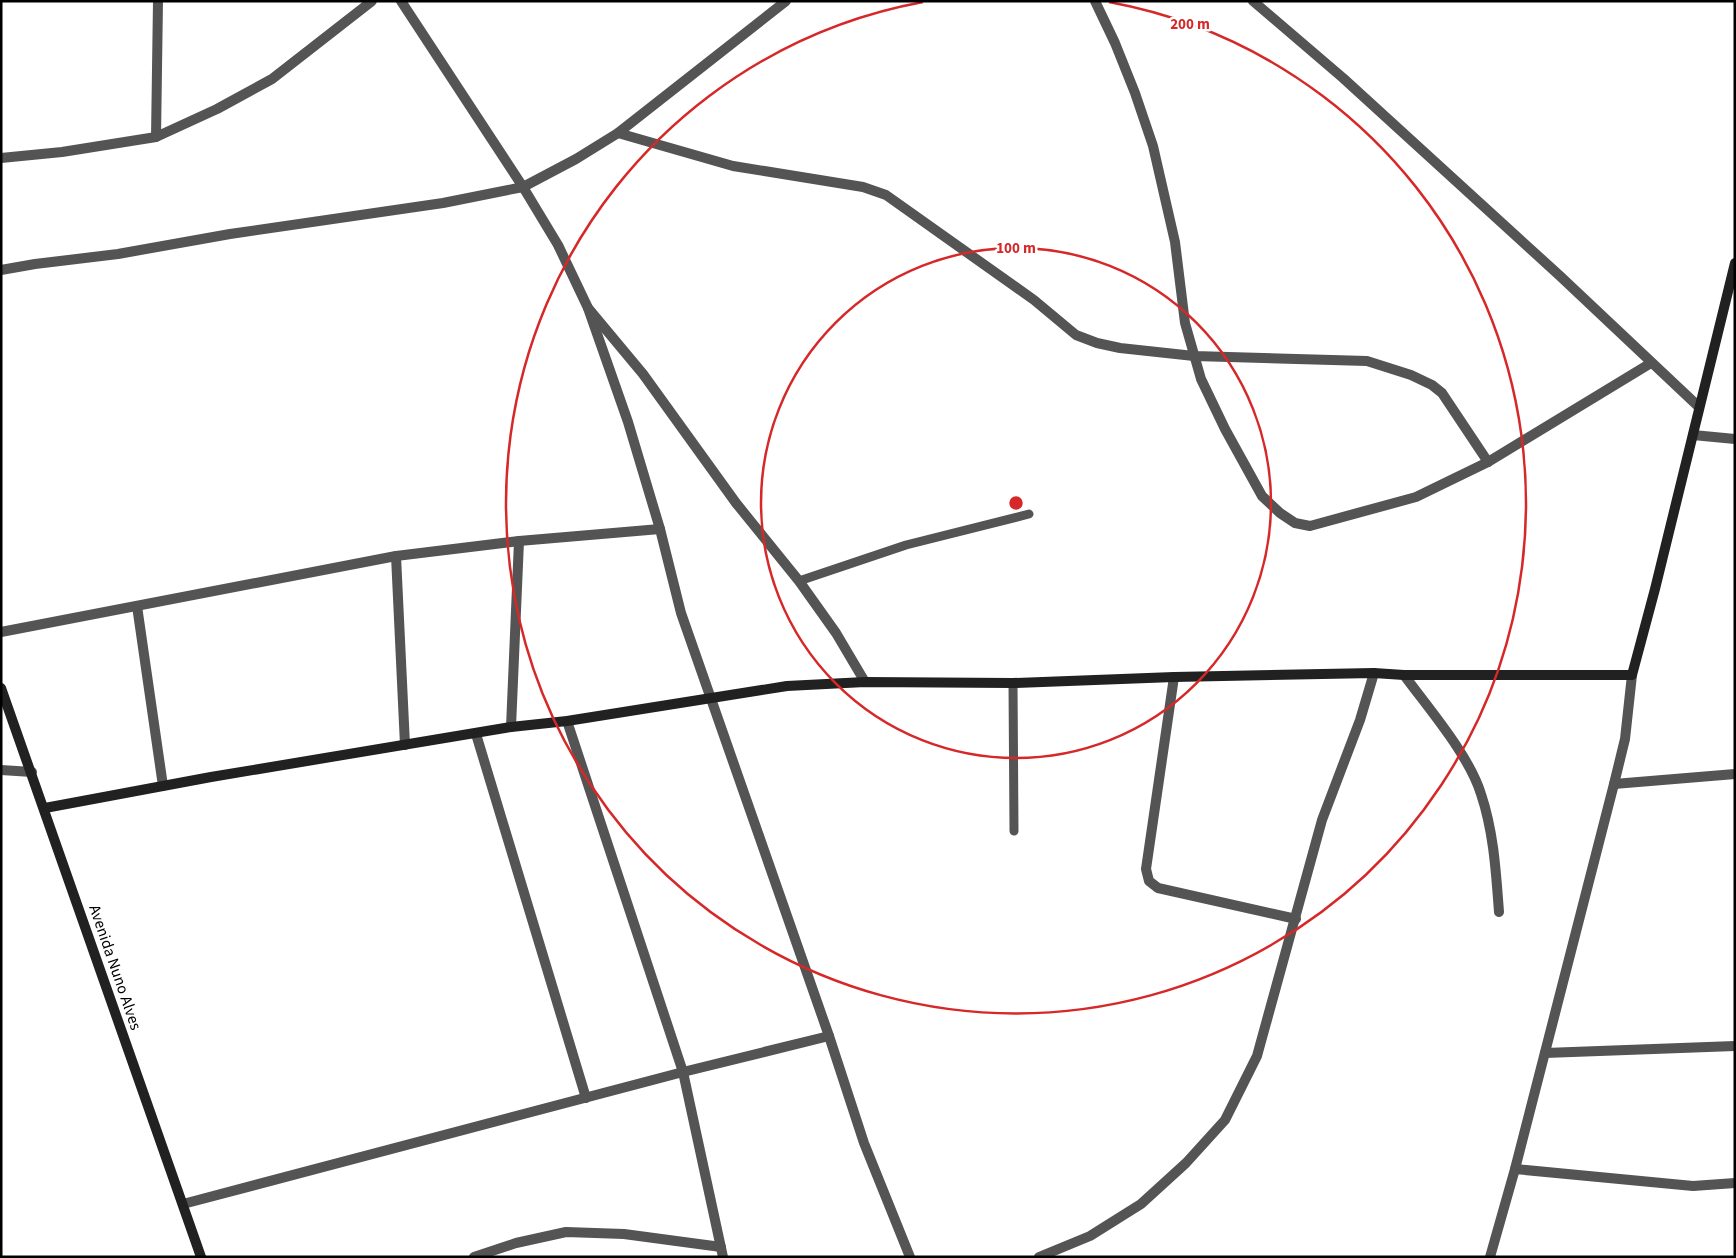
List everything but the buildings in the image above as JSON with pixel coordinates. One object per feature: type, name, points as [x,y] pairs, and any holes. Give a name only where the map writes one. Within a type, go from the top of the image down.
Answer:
[{"type":"street","points":[[156,137],[158,1]]},
{"type":"street","points":[[1,158],[62,152],[156,137],[217,109],[272,79],[372,1]]},
{"type":"street","points":[[401,1],[523,187],[558,245],[588,308],[628,422],[660,529],[681,613],[829,1036],[864,1142],[910,1257]]},
{"type":"street","points":[[1,270],[118,254],[230,234],[443,203],[523,187],[576,159],[618,133],[786,1]]},
{"type":"street","points":[[1095,1],[1125,68],[1153,146],[1176,242],[1185,323],[1201,379],[1225,429],[1262,496],[1280,513],[1295,523],[1310,526],[1416,497],[1488,462],[1651,363]]},
{"type":"street","points":[[1253,1],[1343,78],[1553,270],[1699,407]]},
{"type":"street","points":[[618,133],[733,166],[863,187],[886,195],[1034,300],[1076,335],[1097,344],[1194,356],[1367,361],[1411,375],[1432,385],[1442,393],[1488,462]]},
{"type":"street","points":[[1490,1257],[1515,1168],[1614,784],[1625,739],[1632,675],[1735,263]]},
{"type":"street","points":[[588,308],[643,374],[736,502],[799,581],[836,633],[865,682]]},
{"type":"street","points":[[1692,435],[1735,439]]},
{"type":"street","points":[[1,632],[396,556],[519,541],[660,529]]},
{"type":"street","points":[[510,727],[519,541]]},
{"type":"street","points":[[396,556],[405,746]]},
{"type":"street","points":[[137,606],[163,786]]},
{"type":"street","points":[[45,808],[510,727],[567,721],[788,686],[865,682],[1013,683],[1174,677],[1374,673],[1404,675],[1632,675]]},
{"type":"street","points":[[1039,1257],[1090,1236],[1141,1204],[1186,1163],[1225,1120],[1257,1056],[1322,820],[1360,720],[1374,673]]},
{"type":"street","points":[[1404,675],[1463,757],[1481,793],[1494,846],[1499,912]]},
{"type":"street","points":[[1174,677],[1146,869],[1149,881],[1158,888],[1296,919]]},
{"type":"street","name":"Avenida Nuno Alves","points":[[1,688],[45,808],[201,1257]]},
{"type":"street","points":[[474,1257],[516,1243],[566,1232],[624,1234],[722,1252],[683,1072],[567,721]]},
{"type":"street","points":[[476,734],[586,1098]]},
{"type":"street","points":[[1,770],[32,772]]},
{"type":"street","points":[[1614,784],[1735,774]]},
{"type":"street","points":[[183,1204],[683,1072],[829,1036]]},
{"type":"street","points":[[1545,1053],[1735,1046]]},
{"type":"street","points":[[1515,1168],[1693,1186],[1735,1183]]},
{"type":"lane","points":[[799,581],[906,545],[1029,514]]},
{"type":"lane","points":[[1013,683],[1014,831]]}]
